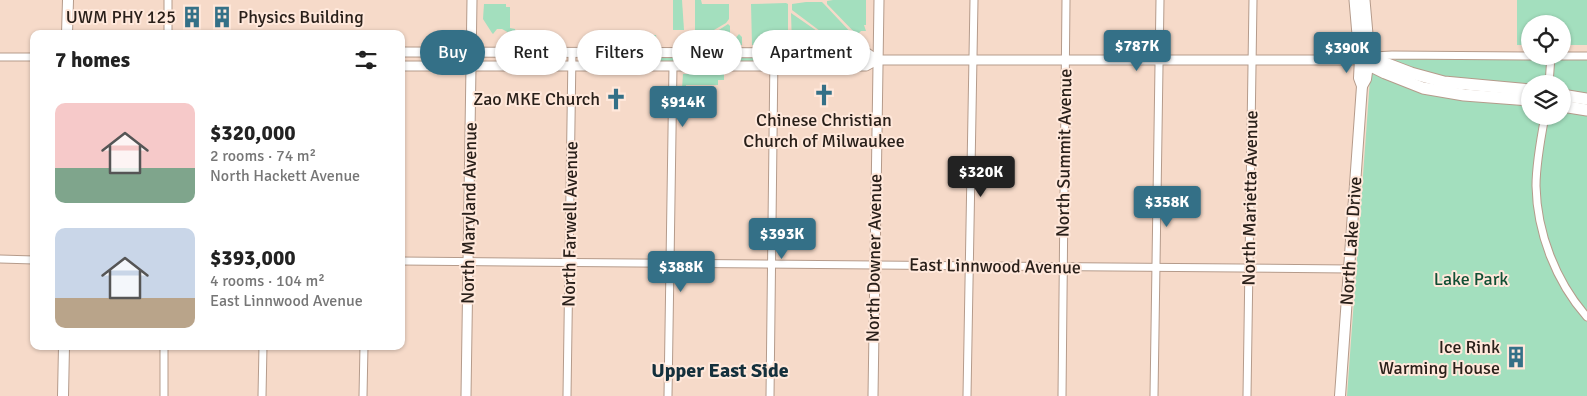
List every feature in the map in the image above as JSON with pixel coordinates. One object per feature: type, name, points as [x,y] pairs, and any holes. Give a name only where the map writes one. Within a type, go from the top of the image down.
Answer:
[{"type":"main road","points":[[67,30],[68,0]]},
{"type":"main road","name":"North Lake Drive","points":[[1355,0],[1366,60]]},
{"type":"main road","name":"North Lake Drive","points":[[1340,396],[1362,86],[1359,78],[1366,60],[1364,0]]},
{"type":"main road","points":[[1366,60],[1444,82],[1521,89]]},
{"type":"main road","points":[[1366,60],[1410,84],[1436,91],[1521,99]]},
{"type":"main road","points":[[1571,96],[1587,99]]},
{"type":"main road","points":[[1571,107],[1587,110]]},
{"type":"main road","points":[[63,396],[64,350]]},
{"type":"street","points":[[168,0],[168,30]]},
{"type":"street","name":"North Maryland Avenue","points":[[471,30],[472,0]]},
{"type":"street","name":"North Downer Avenue","points":[[872,396],[879,0]]},
{"type":"street","points":[[967,396],[974,0]]},
{"type":"street","name":"North Summit Avenue","points":[[1062,396],[1066,0]]},
{"type":"street","points":[[1154,396],[1160,0]]},
{"type":"street","name":"North Marietta Avenue","points":[[1247,396],[1253,0]]},
{"type":"street","points":[[405,52],[420,52]]},
{"type":"street","points":[[485,53],[752,53]]},
{"type":"street","name":"North Farwell Avenue","points":[[567,396],[572,53]]},
{"type":"street","points":[[870,55],[877,60]]},
{"type":"street","points":[[870,64],[877,60],[1366,60],[1392,55],[1521,56]]},
{"type":"street","points":[[1571,56],[1587,56]]},
{"type":"street","points":[[0,57],[30,57]]},
{"type":"street","points":[[405,66],[420,66]]},
{"type":"street","points":[[485,66],[672,66]]},
{"type":"street","name":"North Maryland Avenue","points":[[466,396],[471,75]]},
{"type":"street","points":[[668,396],[673,75]]},
{"type":"street","points":[[770,396],[774,75]]},
{"type":"street","points":[[1543,125],[1536,181],[1537,199],[1545,240],[1559,275],[1573,300],[1587,317]]},
{"type":"street","points":[[0,259],[30,260]]},
{"type":"street","name":"East Linnwood Avenue","points":[[405,261],[1349,269]]},
{"type":"street","points":[[164,350],[164,396]]},
{"type":"street","points":[[262,396],[263,350]]},
{"type":"street","points":[[363,396],[364,350]]},
{"type":"green space","points":[[673,0],[682,0],[684,30],[673,30]]},
{"type":"green space","points":[[695,0],[701,0],[702,4],[729,4],[729,19],[726,23],[714,30],[695,30]]},
{"type":"green space","points":[[866,0],[866,25],[864,25],[866,30],[852,30],[827,4],[827,1]]},
{"type":"green space","points":[[1517,0],[1587,0],[1587,45],[1571,45],[1571,15],[1521,15],[1521,45],[1517,45]]},
{"type":"green space","points":[[822,2],[848,30],[819,30],[792,10],[792,4]]},
{"type":"green space","points":[[484,4],[506,4],[506,7],[510,7],[510,28],[515,30],[497,29],[493,34],[483,19]]},
{"type":"green space","points":[[751,4],[788,4],[788,30],[752,30],[752,45]]},
{"type":"green space","points":[[791,13],[816,30],[792,30]]},
{"type":"green space","points":[[728,24],[730,26],[730,30],[719,30]]},
{"type":"green space","points":[[662,56],[672,56],[672,61],[662,61]]},
{"type":"green space","points":[[742,57],[752,57],[752,62],[742,62]]},
{"type":"green space","name":"Lake Park","points":[[1396,59],[1521,60],[1521,65],[1571,65],[1571,60],[1587,60],[1587,396],[1347,396],[1372,67],[1395,61]]},
{"type":"green space","points":[[683,75],[724,75],[724,80],[718,80],[718,85],[686,85],[686,89],[682,89]]},
{"type":"place","name":"UWM PHY 125","points":[[192,17]]},
{"type":"place","name":"Physics Building","points":[[222,17]]},
{"type":"place","name":"Chinese Christian Church of Milwaukee","points":[[824,95]]},
{"type":"place","name":"Zao MKE Church","points":[[616,99]]},
{"type":"place","name":"Ice Rink Warming House","points":[[1516,357]]},
{"type":"district","name":"Upper East Side","points":[[720,370]]}]
